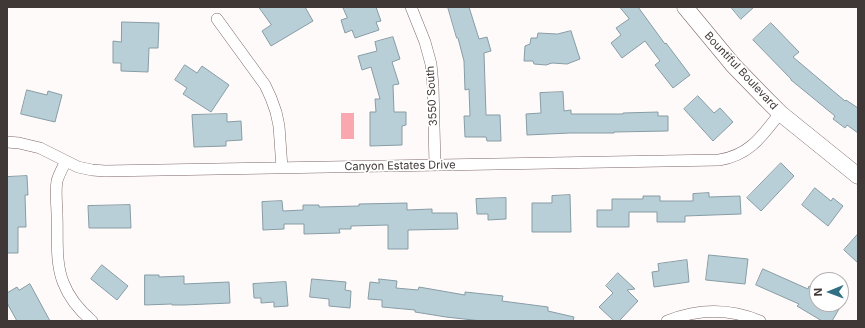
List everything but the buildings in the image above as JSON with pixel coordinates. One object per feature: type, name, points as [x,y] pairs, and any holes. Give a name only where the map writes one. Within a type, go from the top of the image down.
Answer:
[{"type":"main road","name":"Bountiful Boulevard","points":[[685,7],[748,82],[780,113],[858,176]]},
{"type":"street","name":"3550 South","points":[[411,7],[425,42],[431,64],[434,86],[435,165]]},
{"type":"street","points":[[217,19],[265,85],[271,98],[279,126],[282,168]]},
{"type":"street","name":"Canyon Estates Drive","points":[[7,142],[19,142],[40,148],[78,167],[92,170],[111,171],[719,160],[746,151],[780,113]]},
{"type":"street","points":[[66,161],[60,173],[56,187],[60,272],[62,280],[70,296],[80,311],[92,321]]},
{"type":"street","points":[[667,321],[694,312],[708,311],[736,314],[760,321]]},
{"type":"shaded area","points":[[341,113],[354,113],[354,139],[341,139]]}]
